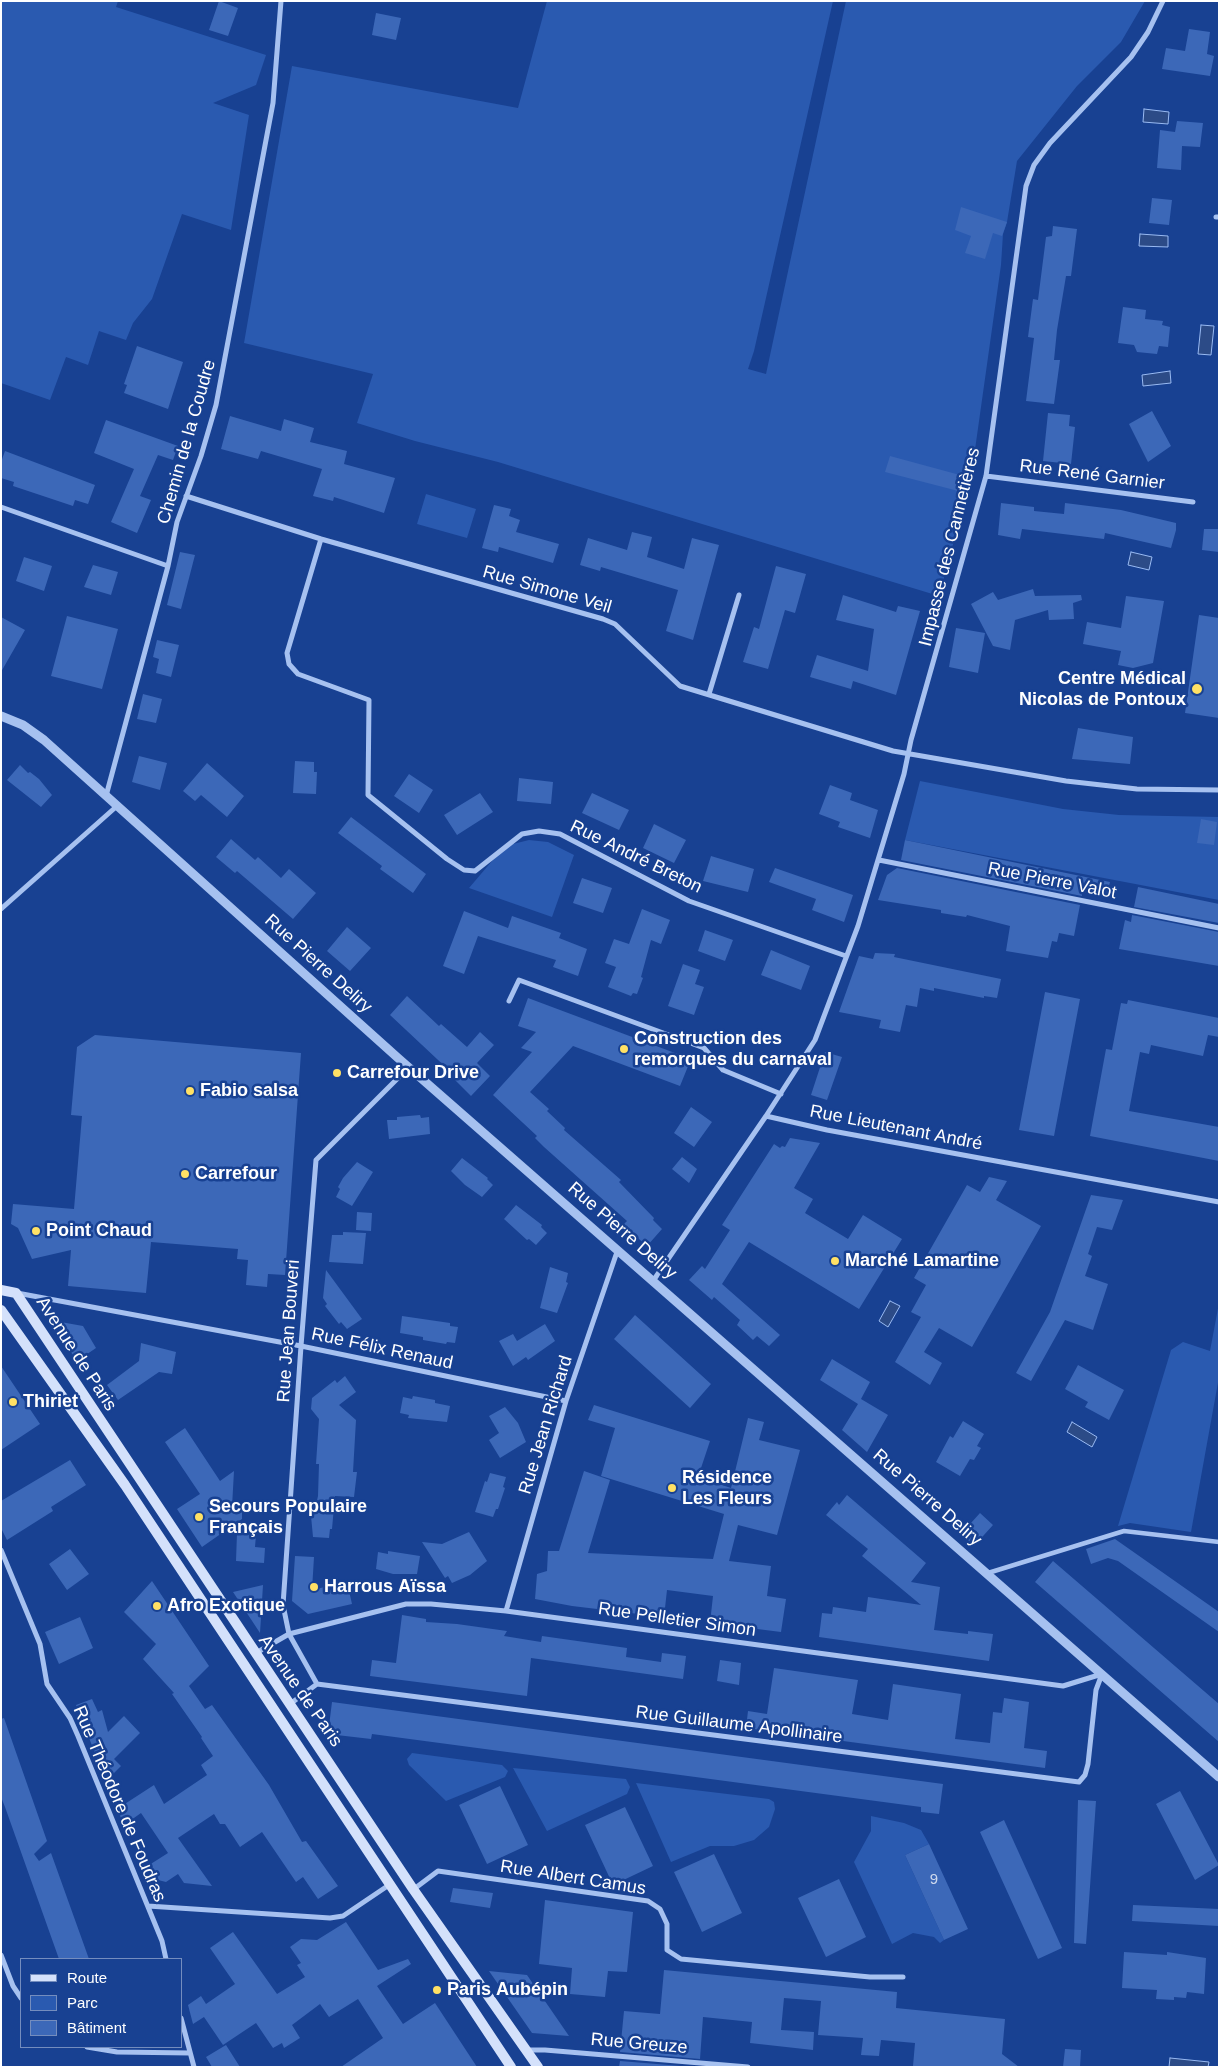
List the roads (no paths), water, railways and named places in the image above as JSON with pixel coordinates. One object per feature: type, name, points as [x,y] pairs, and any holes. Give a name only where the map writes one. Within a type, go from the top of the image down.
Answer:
[{"type":"main road","name":"Avenue de Paris","points":[[1,1290],[16,1293],[413,1889],[538,2067]]},
{"type":"main road","name":"Avenue de Paris","points":[[1,1310],[125,1485],[253,1680],[358,1834],[389,1885],[512,2067]]},
{"type":"street","name":"Chemin de la Coudre","points":[[106,796],[168,566],[177,522],[201,456],[216,405],[232,331],[273,103],[281,1]]},
{"type":"street","name":"Impasse des Cannetières","points":[[766,1116],[815,1040],[879,860],[986,476],[1026,186],[1034,165],[1050,143],[1131,57],[1148,32],[1163,1]]},
{"type":"street","name":"Rue René Garnier","points":[[986,476],[1194,502]]},
{"type":"street","name":"Rue Simone Veil","points":[[186,496],[322,539],[603,618],[615,624],[680,686],[908,754],[1066,781],[1138,790],[1219,790]]},
{"type":"street","points":[[1,507],[168,566]]},
{"type":"street","name":"Rue André Breton","points":[[322,539],[287,652],[289,664],[298,674],[369,700],[368,794],[447,859],[464,870],[475,871],[522,834],[539,831],[560,834],[689,901],[846,956]]},
{"type":"street","points":[[709,694],[739,595]]},
{"type":"street","name":"Rue Pierre Deliry","points":[[1,716],[33,731],[409,1067],[618,1248],[653,1281],[1219,1777]]},
{"type":"street","points":[[1,909],[117,806]]},
{"type":"street","name":"Rue Pierre Valot","points":[[879,860],[1219,928]]},
{"type":"street","points":[[509,1001],[519,980],[704,1048],[723,1070],[781,1094]]},
{"type":"street","name":"Rue Jean Bouveri","points":[[317,1684],[289,1634],[283,1605],[316,1160],[409,1067]]},
{"type":"street","points":[[653,1281],[766,1116]]},
{"type":"street","name":"Rue Lieutenant André","points":[[766,1116],[827,1130],[1219,1202]]},
{"type":"street","name":"Rue Jean Richard","points":[[506,1611],[566,1401],[618,1248]]},
{"type":"street","name":"Rue Félix Renaud","points":[[16,1293],[301,1346],[566,1401]]},
{"type":"street","points":[[988,1573],[1124,1531],[1219,1542]]},
{"type":"street","name":"Rue Théodore de Foudras","points":[[1,1550],[40,1644],[47,1684],[70,1718],[162,1941],[166,1958]]},
{"type":"street","name":"Rue Pelletier Simon","points":[[255,1654],[289,1634],[406,1604],[431,1604],[506,1611],[1063,1686],[1102,1673]]},
{"type":"street","name":"Rue Guillaume Apollinaire","points":[[317,1684],[1080,1782],[1088,1764],[1096,1690],[1102,1673]]},
{"type":"street","points":[[290,1704],[317,1684]]},
{"type":"street","name":"Rue Albert Camus","points":[[413,1889],[438,1871],[648,1901],[660,1909],[667,1924],[667,1950],[680,1958],[870,1977],[903,1977]]},
{"type":"street","points":[[148,1906],[330,1918],[343,1916],[389,1885]]},
{"type":"street","points":[[1,1955],[20,1996]]},
{"type":"street","points":[[182,2022],[194,2067]]},
{"type":"street","points":[[93,2048],[117,2052],[190,2053]]},
{"type":"street","name":"Rue Greuze","points":[[527,2050],[748,2067]]},
{"type":"place","name":"Centre Médical Nicolas de Pontoux","points":[[1197,689]]},
{"type":"place","name":"Construction des remorques du carnaval","points":[[624,1049]]},
{"type":"place","name":"Carrefour Drive","points":[[337,1073]]},
{"type":"place","name":"Fabio salsa","points":[[190,1091]]},
{"type":"place","name":"Carrefour","points":[[185,1174]]},
{"type":"place","name":"Point Chaud","points":[[36,1231]]},
{"type":"place","name":"Marché Lamartine","points":[[835,1261]]},
{"type":"place","name":"Thiriet","points":[[13,1402]]},
{"type":"place","name":"Résidence Les Fleurs","points":[[672,1488]]},
{"type":"place","name":"Secours Populaire Français","points":[[199,1517]]},
{"type":"place","name":"Harrous Aïssa","points":[[314,1587]]},
{"type":"place","name":"Afro Exotique","points":[[157,1606]]},
{"type":"place","name":"Paris Aubépin","points":[[437,1990]]}]
